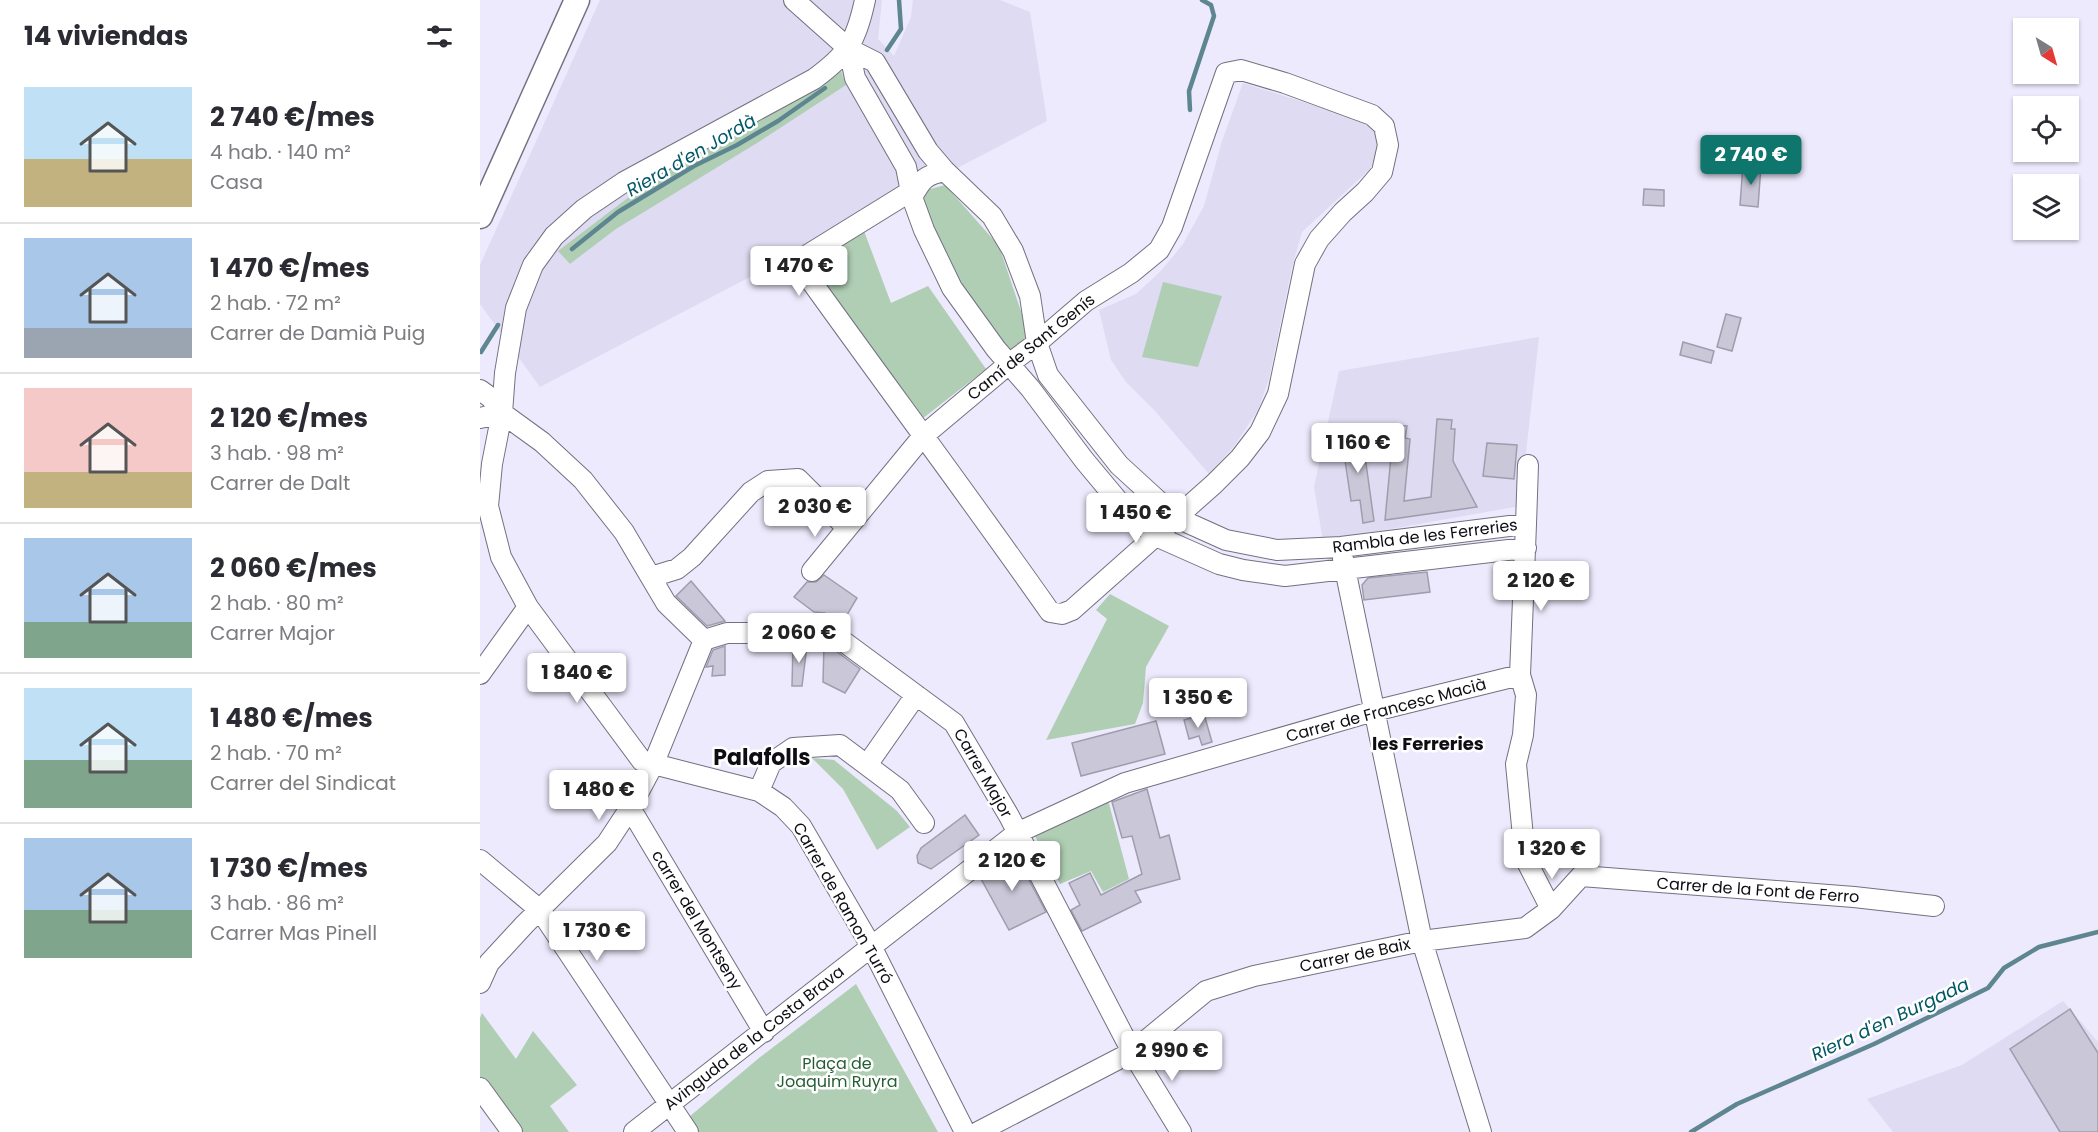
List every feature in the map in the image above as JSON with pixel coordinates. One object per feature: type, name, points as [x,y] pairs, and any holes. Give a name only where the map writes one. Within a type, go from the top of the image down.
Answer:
[{"type":"main road","points":[[480,216],[577,0]]},
{"type":"street","name":"Rambla de les Ferreries","points":[[794,0],[849,49],[875,62],[928,151],[945,171],[992,216],[1013,251],[1030,296],[1037,343],[1048,375],[1119,465],[1177,518],[1226,540],[1277,550],[1341,547],[1526,524],[1526,548],[1285,576],[1219,564],[1156,536],[1130,514],[1091,469],[1010,363],[996,349],[952,288],[924,230],[911,194],[906,167],[855,78],[849,49]]},
{"type":"street","points":[[849,49],[861,20],[865,0]]},
{"type":"street","name":"Carrer de Ramon Turró","points":[[849,49],[814,80],[624,182],[584,209],[554,236],[533,265],[516,308],[505,373],[502,413],[484,512],[501,557],[528,606],[642,761],[759,791],[783,807],[801,826],[871,946],[965,1132]]},
{"type":"street","name":"Camí de Sant Genís","points":[[812,571],[923,436],[1086,301],[1131,273],[1159,249],[1172,227],[1226,73],[1241,70],[1372,115],[1384,126],[1388,145],[1383,172],[1319,239],[1305,264],[1278,394],[1260,432],[1240,458],[1177,518]]},
{"type":"street","points":[[945,171],[931,174],[921,181],[911,194],[809,254],[806,274],[1050,612],[1062,614],[1072,610],[1177,518]]},
{"type":"street","points":[[480,983],[489,963],[607,843],[630,808],[653,765],[704,640],[666,603],[624,532],[583,480],[542,442],[502,413],[481,390],[499,380],[505,373]]},
{"type":"street","points":[[480,418],[502,413]]},
{"type":"street","points":[[480,440],[492,464]]},
{"type":"street","points":[[1526,524],[1528,465]]},
{"type":"street","points":[[651,577],[677,569],[693,557],[751,492],[768,481],[798,479],[847,528]]},
{"type":"street","name":"Carrer de Ramon Turró","points":[[480,537],[501,557]]},
{"type":"street","points":[[1341,547],[1422,941],[1481,1132]]},
{"type":"street","points":[[1526,548],[1520,675],[1526,695],[1516,764],[1524,847],[1528,864],[1551,909]]},
{"type":"street","points":[[480,674],[528,606]]},
{"type":"street","name":"Carrer Major","points":[[704,640],[727,633],[832,633],[954,723],[1009,816],[1132,1052],[1181,1132]]},
{"type":"street","name":"Carrer de Francesc Macià","points":[[1017,833],[1125,783],[1374,711],[1520,675]]},
{"type":"street","points":[[867,765],[916,695]]},
{"type":"street","points":[[759,791],[771,763],[793,748],[840,745],[900,790],[924,823]]},
{"type":"street","name":"carrer del Montseny","points":[[630,808],[764,1032]]},
{"type":"street","name":"Avinguda de la Costa Brava","points":[[634,1132],[1017,833]]},
{"type":"street","points":[[480,860],[540,910],[688,1132]]},
{"type":"street","name":"Carrer de Baix","points":[[978,1132],[1132,1052],[1206,991],[1254,976],[1422,941],[1525,928],[1551,909],[1581,876]]},
{"type":"street","name":"Carrer de la Font de Ferro","points":[[1581,876],[1854,897],[1934,906]]},
{"type":"street","points":[[480,1088],[512,1132]]},
{"type":"shaded area","points":[[600,0],[882,0],[878,39],[894,56],[911,17],[913,0],[1000,0],[1030,12],[1047,121],[540,387],[480,304],[480,265]],"holes":[[[661,200],[616,229],[570,264],[559,251]]]},
{"type":"shaded area","points":[[1243,83],[1372,124],[1378,140],[1378,155],[1369,170],[1302,232],[1292,267],[1269,379],[1258,410],[1235,445],[1209,474],[1156,412],[1126,382],[1111,360],[1099,310],[1136,294],[1161,271],[1183,244],[1204,206],[1222,141]]},
{"type":"shaded area","points":[[1539,337],[1520,506],[1323,541],[1314,487],[1339,371]]},
{"type":"shaded area","points":[[2063,1001],[2098,1042],[2098,1132],[1893,1132],[1867,1099],[1962,1065]]},
{"type":"green space","points":[[841,71],[846,85],[757,143],[616,229],[570,264],[558,251],[654,178],[692,153]]},
{"type":"green space","points":[[945,185],[999,246],[1031,341],[1011,354],[960,286],[921,198],[930,189]]},
{"type":"green space","points":[[864,231],[891,303],[928,286],[986,369],[913,426],[828,320],[810,258]]},
{"type":"green space","points":[[1163,282],[1222,296],[1198,367],[1142,357]]},
{"type":"green space","points":[[1110,594],[1169,626],[1146,667],[1143,703],[1135,724],[1046,740],[1107,619],[1096,610]]},
{"type":"green space","points":[[812,758],[834,760],[897,811],[910,827],[877,850],[843,789]]},
{"type":"green space","points":[[1108,800],[1129,879],[1103,892],[1091,871],[1060,884],[1035,836]]},
{"type":"green space","name":"Plaça de Joaquim Ruyra","points":[[856,984],[938,1132],[699,1132],[689,1117],[759,1058]]},
{"type":"green space","points":[[482,1013],[516,1059],[533,1031],[577,1085],[550,1106],[569,1132],[504,1132],[480,1099],[480,1018]]},
{"type":"building","points":[[1743,164],[1761,166],[1758,207],[1740,205]]},
{"type":"building","points":[[1644,189],[1664,190],[1664,206],[1643,205]]},
{"type":"building","points":[[1726,314],[1741,318],[1732,351],[1717,347]]},
{"type":"building","points":[[1683,342],[1714,351],[1711,363],[1680,355]]},
{"type":"building","points":[[1437,419],[1452,420],[1451,429],[1455,429],[1453,461],[1477,507],[1385,520],[1394,425],[1407,426],[1405,438],[1410,439],[1404,501],[1431,497]]},
{"type":"building","points":[[1357,431],[1359,442],[1363,442],[1374,521],[1363,523],[1360,500],[1351,501],[1341,433]]},
{"type":"building","points":[[1487,443],[1517,445],[1514,479],[1483,476]]},
{"type":"building","points":[[1427,572],[1430,592],[1364,600],[1362,585],[1368,578]]},
{"type":"building","points":[[824,575],[857,598],[841,625],[833,621],[825,621],[825,613],[814,612],[794,597],[807,582],[816,582]]},
{"type":"building","points":[[691,581],[725,621],[707,626],[676,596]]},
{"type":"building","points":[[793,645],[807,645],[802,686],[792,686]]},
{"type":"building","points":[[824,645],[828,645],[860,669],[845,693],[823,682]]},
{"type":"building","points":[[725,646],[725,675],[712,676],[713,666],[706,667],[713,650]]},
{"type":"building","points":[[1204,714],[1212,742],[1202,745],[1199,736],[1189,739],[1184,720]]},
{"type":"building","points":[[1156,721],[1165,754],[1081,776],[1072,743]]},
{"type":"building","points":[[1147,789],[1160,838],[1169,835],[1180,879],[1135,891],[1141,902],[1082,931],[1071,910],[1080,905],[1069,883],[1090,873],[1101,895],[1142,874],[1132,836],[1122,838],[1112,802]]},
{"type":"building","points":[[965,815],[979,835],[931,869],[918,863],[917,856],[921,848]]},
{"type":"building","points":[[1012,852],[1046,912],[1009,930],[980,877]]},
{"type":"building","points":[[2070,1009],[2098,1053],[2098,1132],[2060,1132],[2010,1049]]},
{"type":"waterway","name":"Riera d'en Jordà","points":[[887,50],[901,29],[899,0]]},
{"type":"waterway","points":[[1190,110],[1189,91],[1214,16],[1211,5],[1202,0]]},
{"type":"waterway","name":"Riera d'en Jordà","points":[[572,249],[618,212],[694,166],[778,121],[825,88]]},
{"type":"waterway","name":"Riera d'en Jordà","points":[[481,352],[498,325]]},
{"type":"waterway","name":"Riera d'en Burgada","points":[[1691,1132],[1737,1104],[1874,1044],[1988,988],[2004,968],[2039,947],[2098,932]]},
{"type":"district","name":"les Ferreries","points":[[1428,743]]},
{"type":"district","name":"Palafolls","points":[[762,757]]}]
